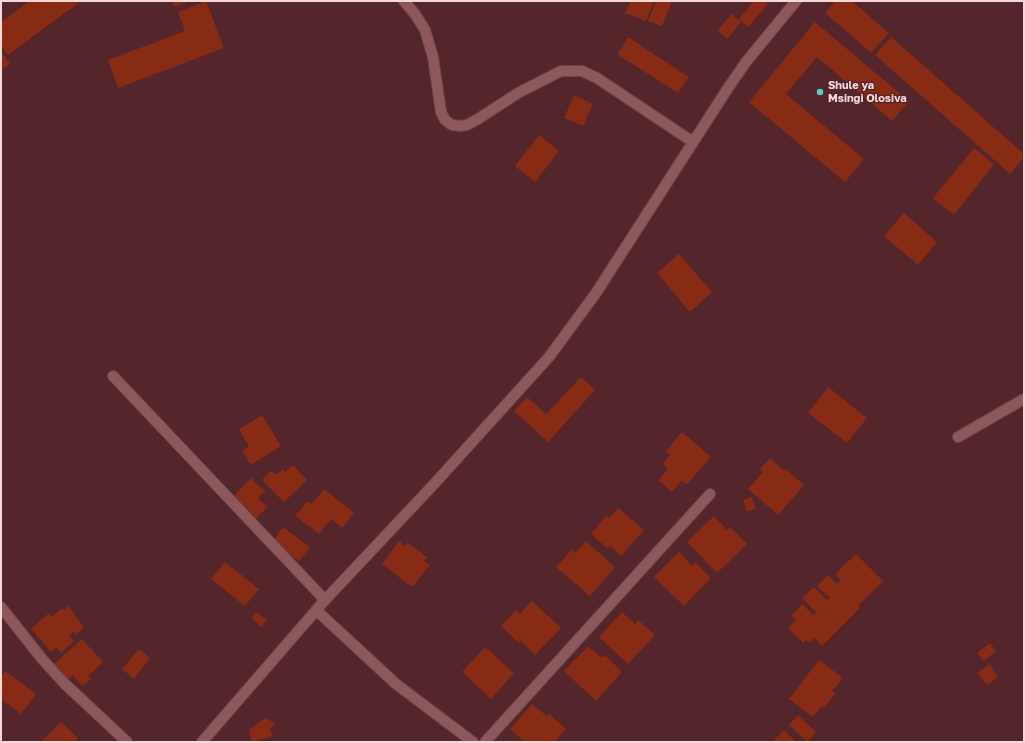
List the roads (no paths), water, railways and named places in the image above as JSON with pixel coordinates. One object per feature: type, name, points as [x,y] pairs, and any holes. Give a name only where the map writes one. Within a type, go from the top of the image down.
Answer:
[{"type":"street","points":[[404,1],[415,14],[425,30],[433,57],[441,112],[444,118],[452,125],[467,125],[518,93],[561,71],[582,71],[597,78],[693,142]]},
{"type":"street","points":[[202,742],[325,600],[435,483],[549,357],[596,293],[746,62],[796,1]]},
{"type":"street","points":[[113,376],[325,600]]},
{"type":"street","points":[[958,437],[1024,399]]},
{"type":"street","points":[[484,742],[710,494]]},
{"type":"street","points":[[1,607],[43,660],[64,683],[127,742]]},
{"type":"street","points":[[316,610],[396,684],[473,742]]},
{"type":"place","name":"Shule ya Msingi Olosiva","points":[[820,92]]}]
